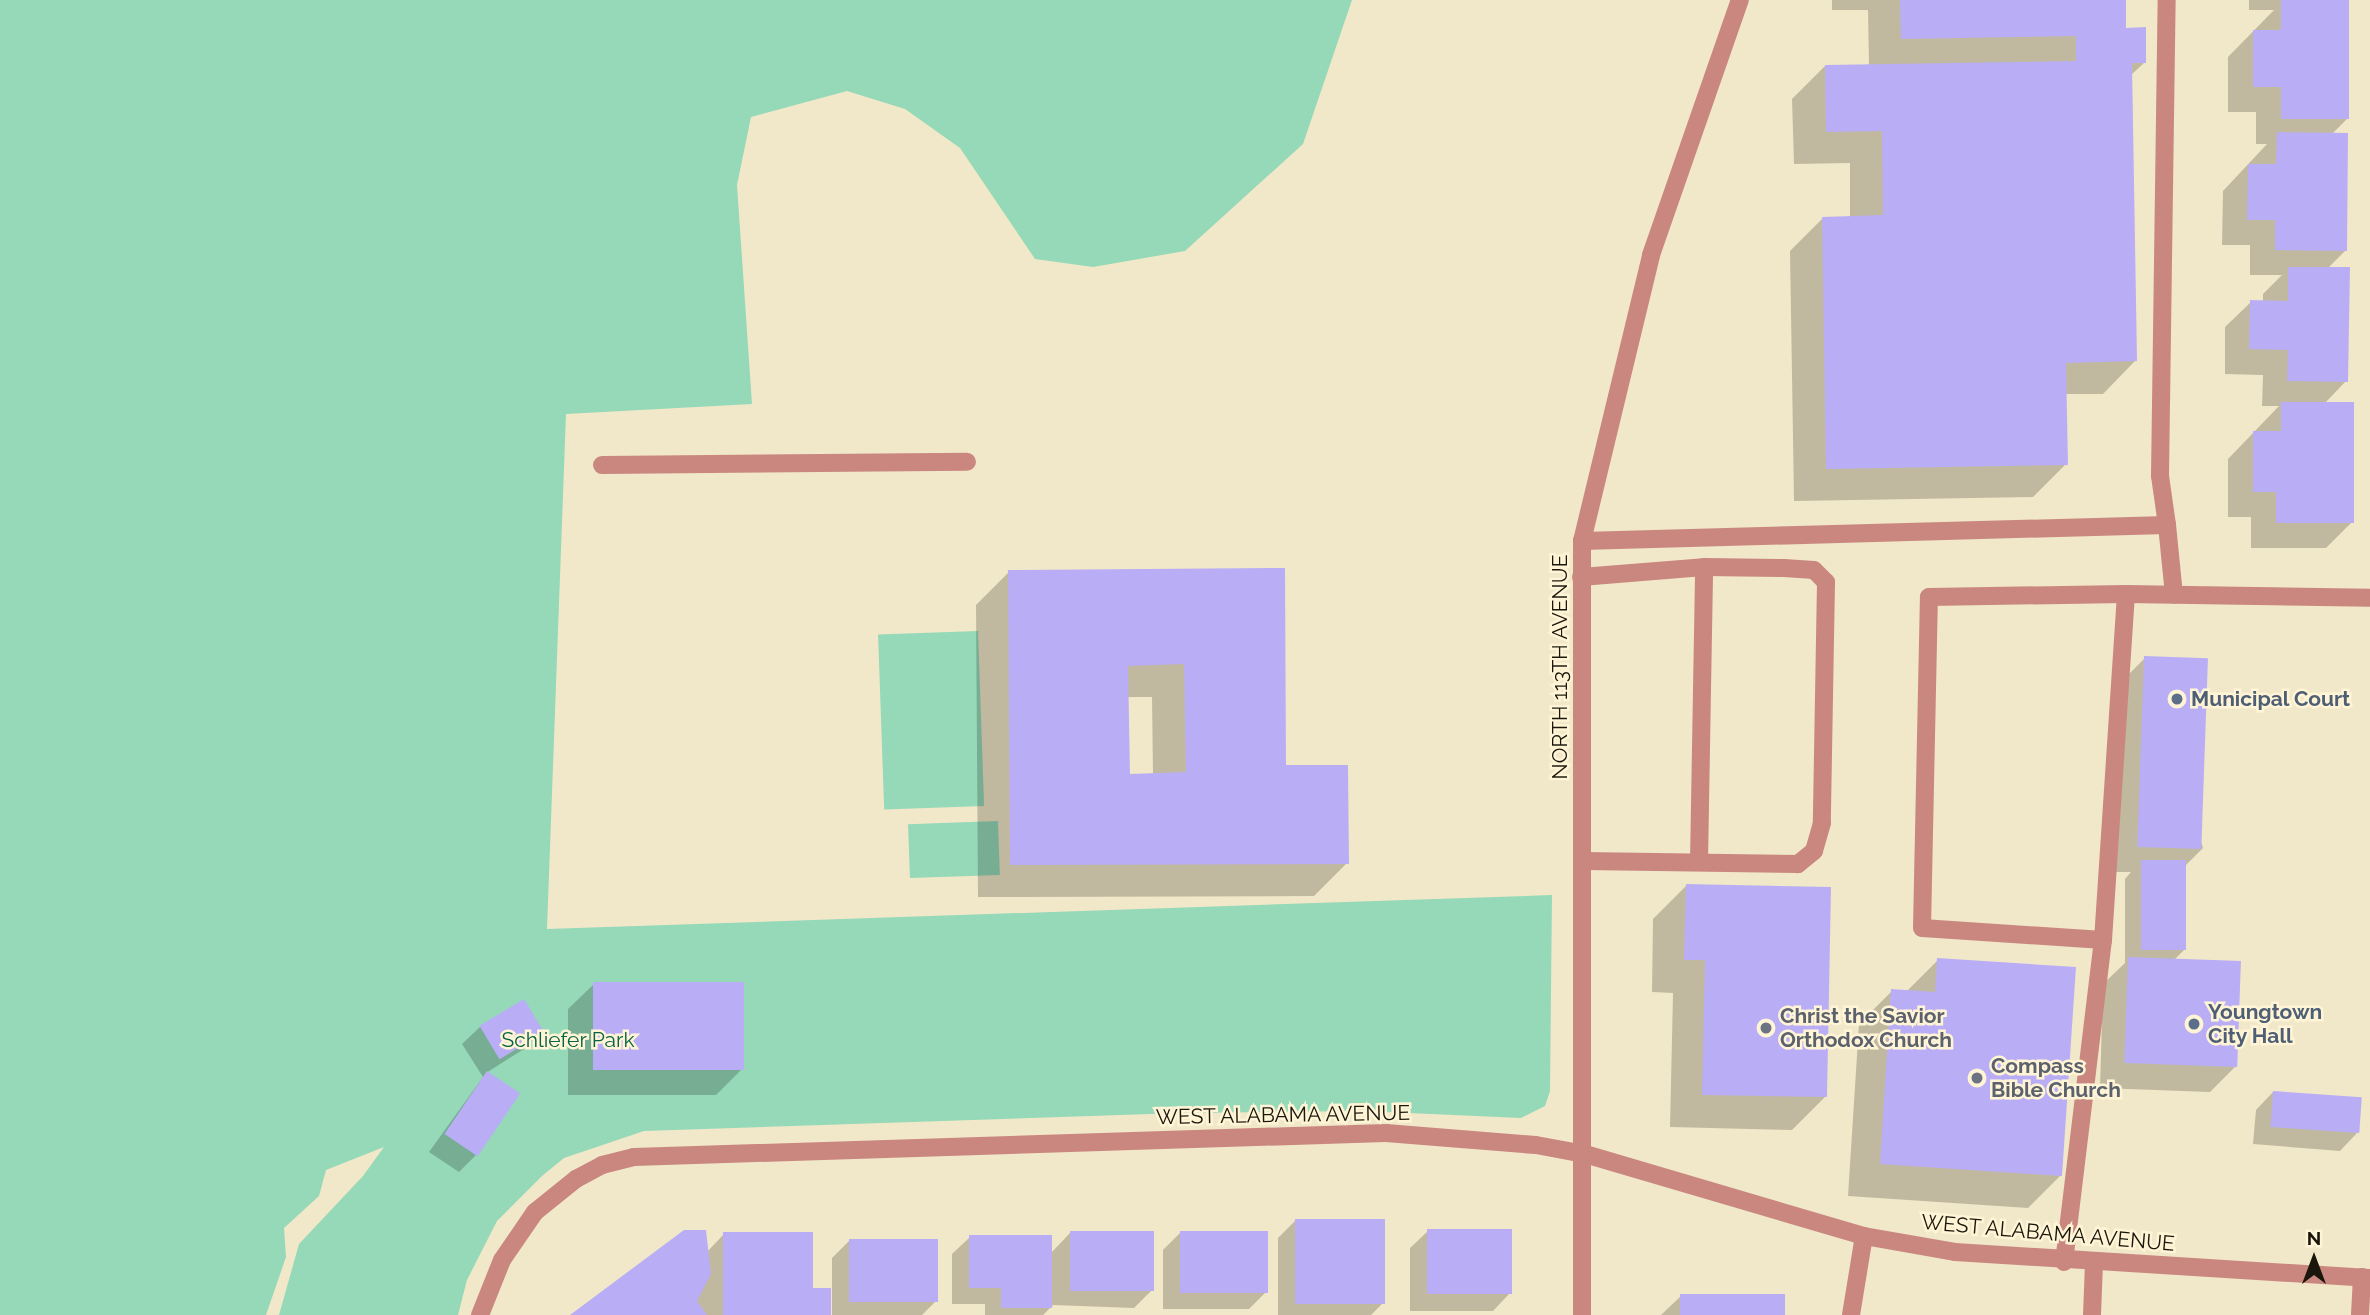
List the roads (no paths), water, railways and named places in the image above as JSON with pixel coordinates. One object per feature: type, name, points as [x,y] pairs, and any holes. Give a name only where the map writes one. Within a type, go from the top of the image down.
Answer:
[{"type":"street","name":"NORTH 113TH AVENUE","points":[[1582,1315],[1585,1154],[1582,541],[1651,255],[1740,0]]},
{"type":"street","points":[[2167,0],[2160,476],[2174,554],[2174,595]]},
{"type":"street","points":[[602,464],[967,462]]},
{"type":"street","points":[[1582,541],[2167,525]]},
{"type":"street","points":[[1699,862],[1704,567]]},
{"type":"street","points":[[1581,577],[1704,567],[1814,570],[1826,582],[1822,823],[1814,850],[1798,864],[1584,861]]},
{"type":"street","points":[[2064,1262],[2103,940],[2126,594]]},
{"type":"street","points":[[2103,940],[1922,928],[1929,597],[2126,594],[2370,598]]},
{"type":"street","name":"WEST ALABAMA AVENUE","points":[[480,1315],[502,1260],[535,1212],[565,1187],[603,1165],[652,1154],[1386,1133],[1536,1144],[1585,1154],[1864,1236],[1955,1252],[2094,1264],[2366,1278]]},
{"type":"street","points":[[1852,1315],[1864,1236]]},
{"type":"street","points":[[2092,1315],[2094,1264]]},
{"type":"street","points":[[2360,1315],[2366,1278]]},
{"type":"place","name":"Municipal Court","points":[[2177,699]]},
{"type":"place","name":"Youngtown City Hall","points":[[2194,1024]]},
{"type":"place","name":"Christ the Savior Orthodox Church","points":[[1766,1028]]},
{"type":"place","name":"Compass Bible Church","points":[[1977,1078]]},
{"type":"park label","name":"Schliefer Park","points":[[568,1040]]}]
